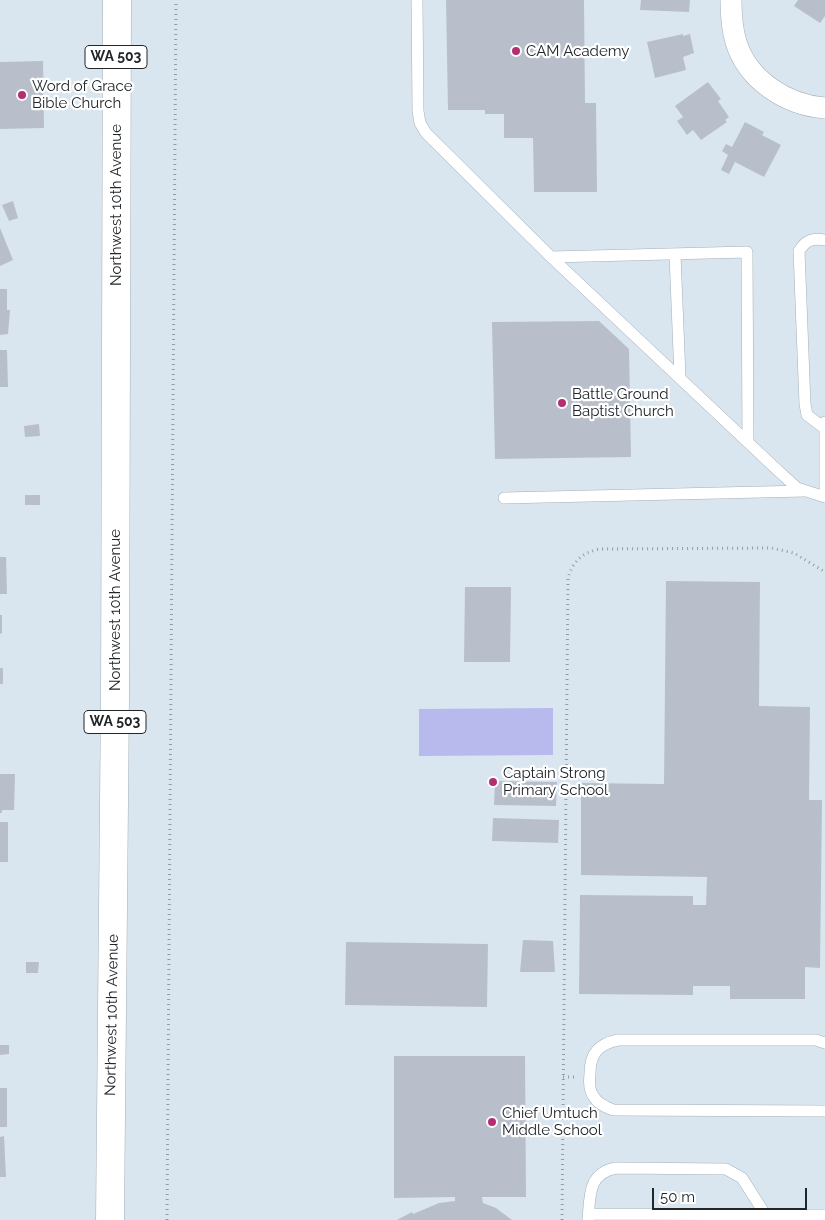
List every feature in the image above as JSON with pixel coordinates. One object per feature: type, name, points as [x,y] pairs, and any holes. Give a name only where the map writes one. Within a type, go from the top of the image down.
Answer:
[{"type":"main road","name":"Northwest 10th Avenue","points":[[110,1220],[115,698],[116,0]]},
{"type":"street","points":[[731,0],[736,44],[747,64],[762,81],[780,95],[803,105],[825,108]]},
{"type":"lane","points":[[417,0],[420,123],[426,133],[551,257],[797,488],[825,497]]},
{"type":"lane","points":[[825,240],[814,238],[809,240],[799,251],[805,404],[807,415],[824,425],[825,488]]},
{"type":"lane","points":[[551,257],[675,256],[747,252],[748,442]]},
{"type":"lane","points":[[675,256],[680,377]]},
{"type":"lane","points":[[504,498],[805,491]]},
{"type":"lane","points":[[825,1043],[816,1040],[618,1040],[606,1042],[596,1050],[590,1060],[589,1084],[593,1097],[602,1106],[613,1110],[825,1111]]},
{"type":"lane","points":[[765,1214],[742,1178],[735,1172],[718,1168],[608,1169],[595,1179],[588,1217],[765,1214],[825,1215]]},
{"type":"path","points":[[167,1220],[176,0]]},
{"type":"path","points":[[562,1220],[568,578],[571,567],[586,552],[599,549],[772,548],[794,553],[825,572]]},
{"type":"shaded area","points":[[553,708],[553,755],[419,756],[419,709]]},
{"type":"building","name":"CAM Academy","points":[[446,0],[584,0],[585,103],[596,103],[597,192],[534,192],[533,138],[504,138],[504,114],[485,114],[485,110],[448,110]]},
{"type":"building","points":[[641,0],[690,0],[689,12],[640,10]]},
{"type":"building","points":[[798,0],[825,0],[825,16],[820,23],[794,6]]},
{"type":"building","points":[[683,34],[683,36],[690,34],[694,53],[683,57],[686,70],[655,78],[647,42]]},
{"type":"building","name":"Word of Grace Bible Church","points":[[43,61],[44,128],[0,129],[0,62]]},
{"type":"building","points":[[708,82],[721,99],[718,101],[729,117],[725,120],[727,122],[701,140],[693,130],[687,135],[677,121],[683,117],[675,106]]},
{"type":"building","points":[[745,122],[764,132],[762,135],[781,145],[764,177],[735,162],[729,174],[721,170],[728,155],[722,151],[726,144],[732,147]]},
{"type":"building","points":[[13,201],[18,218],[9,221],[2,205]]},
{"type":"building","points":[[0,228],[13,260],[0,266]]},
{"type":"building","points":[[0,289],[7,289],[7,310],[10,310],[8,334],[0,335]]},
{"type":"building","name":"Battle Ground Baptist Church","points":[[599,321],[629,349],[631,457],[495,459],[492,322]]},
{"type":"building","points":[[0,350],[7,350],[8,387],[0,387]]},
{"type":"building","points":[[39,424],[40,436],[25,437],[24,426]]},
{"type":"building","points":[[25,495],[40,495],[40,505],[25,505]]},
{"type":"building","points":[[0,557],[6,557],[7,594],[0,594]]},
{"type":"building","points":[[666,581],[760,582],[759,706],[810,707],[809,800],[822,800],[820,968],[805,967],[805,999],[730,999],[730,986],[693,986],[693,995],[579,994],[580,895],[693,896],[693,905],[706,905],[707,877],[581,875],[581,783],[664,784]]},
{"type":"building","points":[[465,587],[511,587],[510,662],[464,662]]},
{"type":"building","points":[[0,615],[2,615],[2,633],[0,634]]},
{"type":"building","points":[[0,668],[3,668],[3,684],[0,684]]},
{"type":"building","points":[[0,774],[15,774],[14,810],[2,810],[2,813],[0,813]]},
{"type":"building","points":[[495,781],[557,782],[556,806],[494,805]]},
{"type":"building","points":[[493,818],[559,820],[558,843],[492,841]]},
{"type":"building","points":[[0,822],[8,822],[8,862],[0,862]]},
{"type":"building","points":[[523,940],[553,941],[555,972],[520,972]]},
{"type":"building","points":[[346,942],[488,944],[487,1007],[345,1005]]},
{"type":"building","points":[[26,962],[39,962],[38,973],[26,973]]},
{"type":"building","points":[[0,1045],[9,1045],[9,1054],[0,1055]]},
{"type":"building","points":[[394,1056],[525,1056],[526,1197],[482,1197],[483,1203],[496,1208],[512,1220],[397,1220],[412,1212],[413,1214],[439,1203],[455,1201],[455,1197],[394,1198]]},
{"type":"building","points":[[0,1088],[7,1088],[7,1127],[0,1127]]},
{"type":"building","points":[[4,1136],[6,1177],[0,1177],[0,1137]]},
{"type":"place","name":"CAM Academy","points":[[516,51]]},
{"type":"place","name":"Word of Grace Bible Church","points":[[22,95]]},
{"type":"place","name":"Battle Ground Baptist Church","points":[[562,403]]},
{"type":"place","name":"Captain Strong Primary School","points":[[493,782]]},
{"type":"place","name":"Chief Umtuch Middle School","points":[[492,1122]]}]
